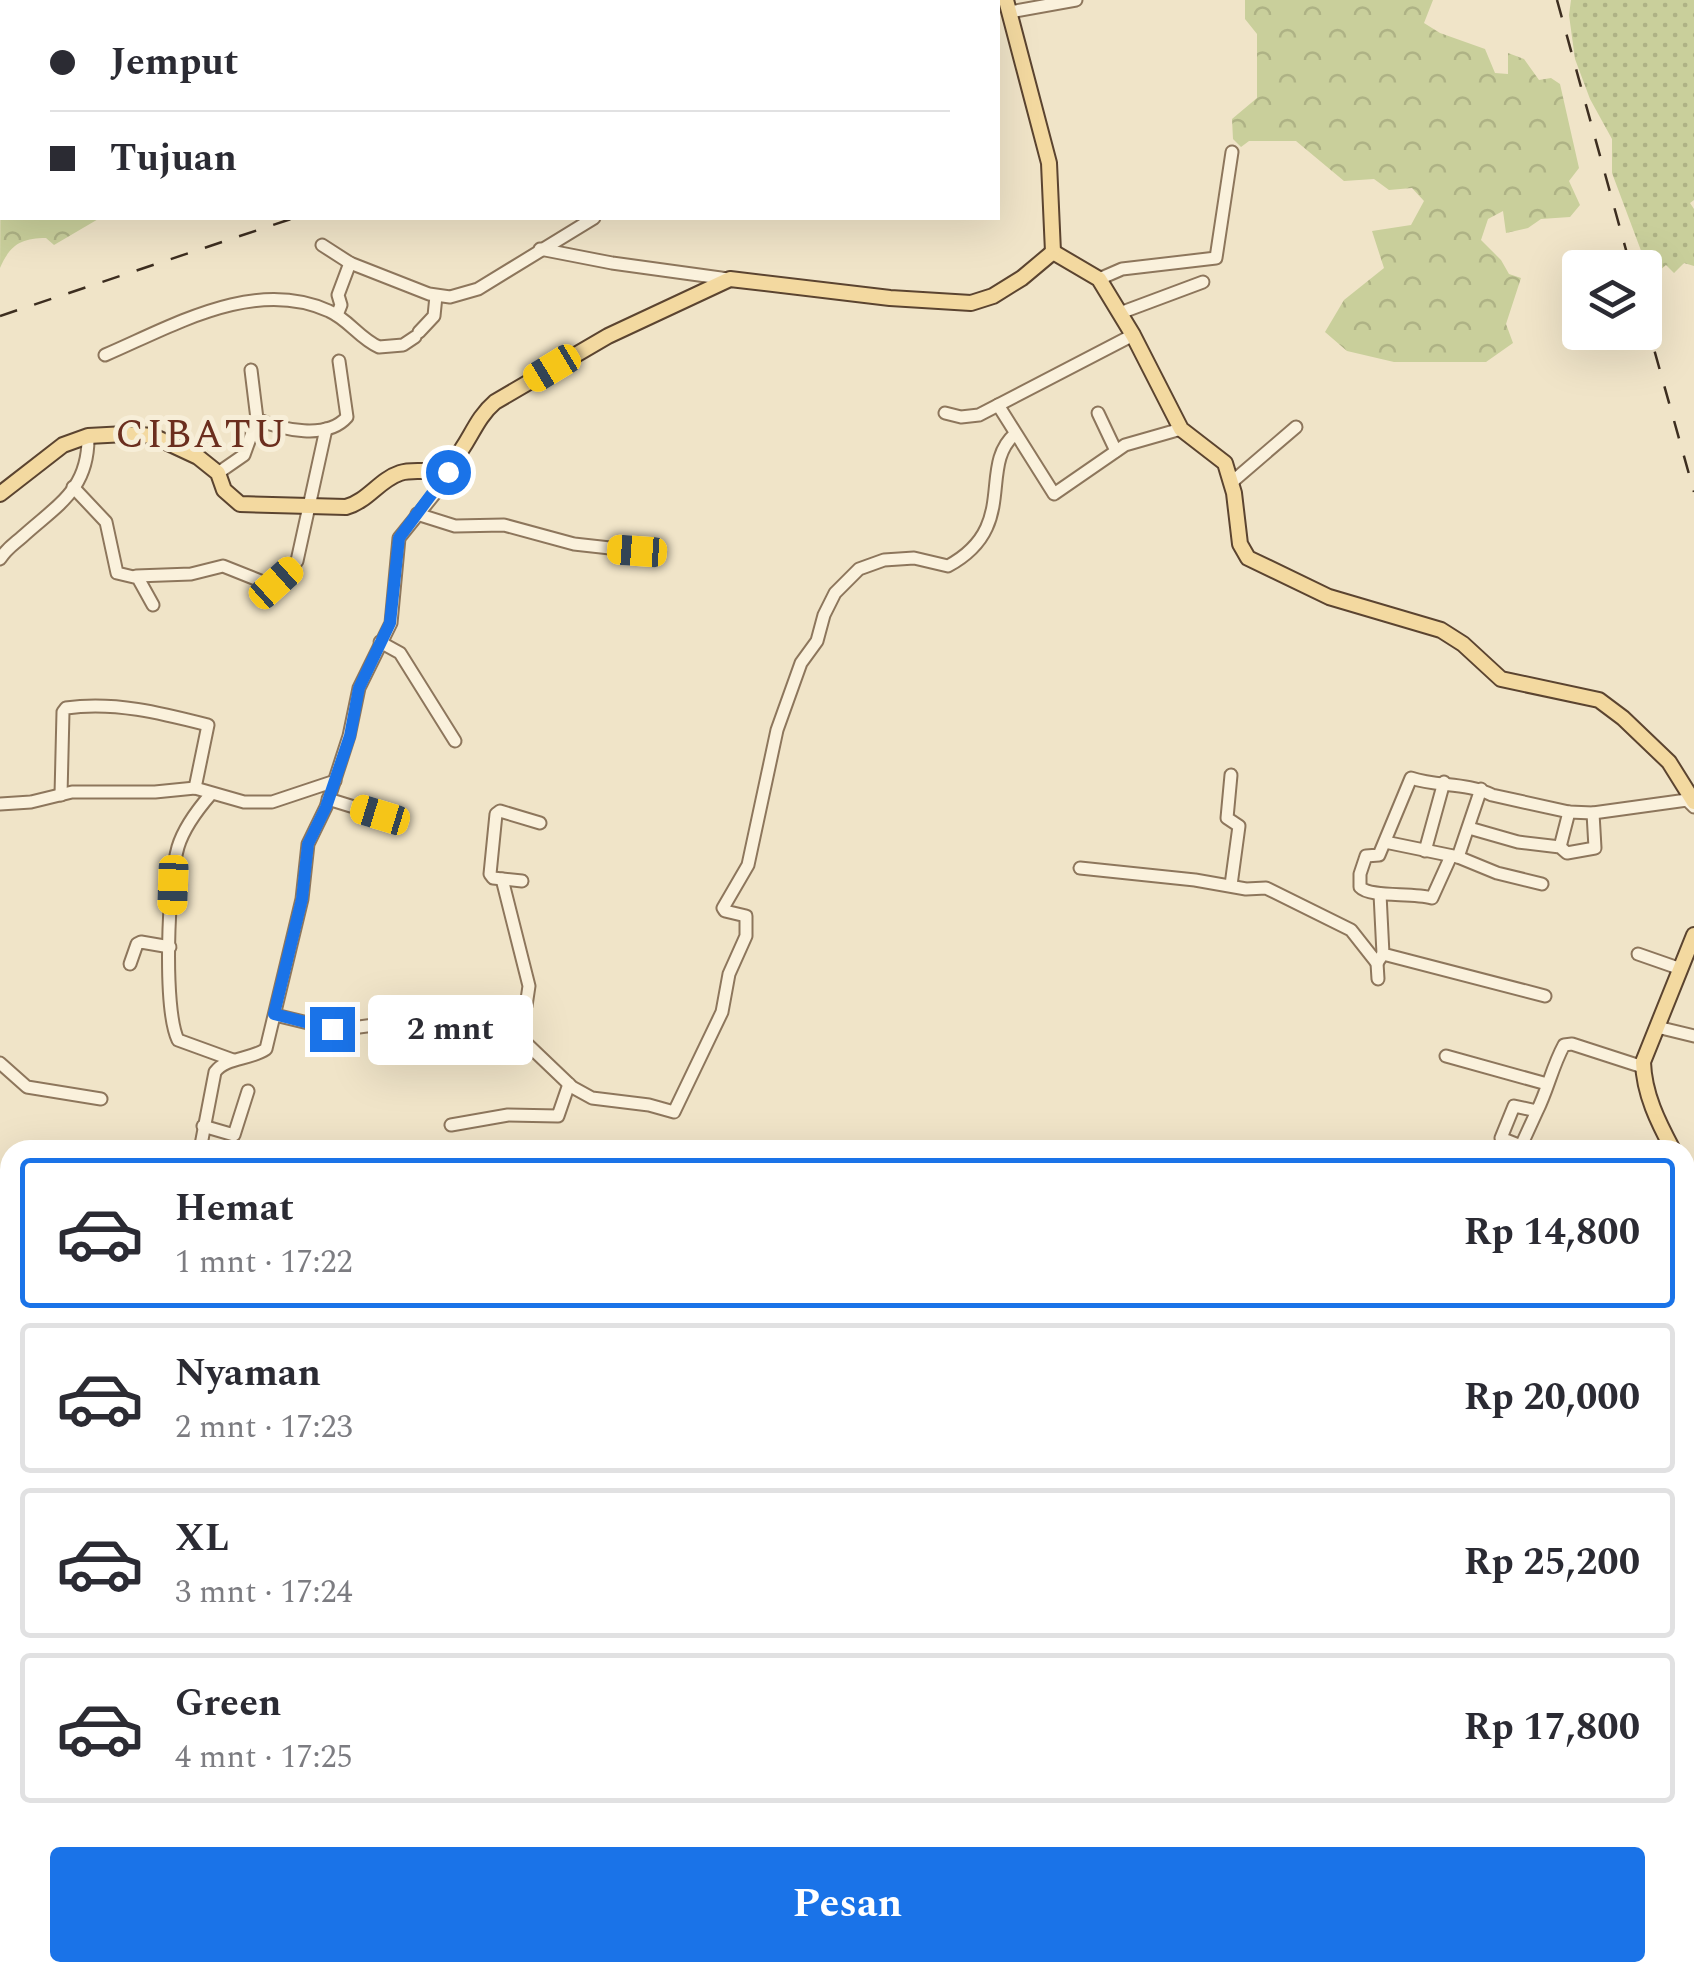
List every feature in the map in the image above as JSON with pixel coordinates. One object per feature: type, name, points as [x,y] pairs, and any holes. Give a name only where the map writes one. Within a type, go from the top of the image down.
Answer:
[{"type":"main road","points":[[1008,6],[1049,163],[1053,252]]},
{"type":"main road","points":[[0,494],[62,444],[88,436],[126,434],[154,436],[198,457],[218,472],[224,490],[240,504],[346,507],[359,504],[400,472],[435,471],[450,465],[480,415],[495,402],[608,336],[730,279],[971,303],[993,296],[1022,278],[1053,252]]},
{"type":"main road","points":[[1053,252],[1099,279],[1181,429],[1218,455],[1232,482],[1240,544],[1248,558],[1329,597],[1441,630],[1463,644],[1501,679],[1599,700],[1669,762],[1694,804]]},
{"type":"main road","points":[[1668,1140],[1656,1118],[1643,1068],[1694,935]]},
{"type":"street","points":[[1008,6],[1076,0]]},
{"type":"street","points":[[1099,279],[1122,269],[1216,258],[1232,152]]},
{"type":"street","points":[[322,245],[350,263],[436,296],[450,297],[478,288],[591,220]]},
{"type":"street","points":[[540,249],[612,264],[730,279]]},
{"type":"street","points":[[337,315],[341,305],[338,294],[350,263]]},
{"type":"street","points":[[1120,313],[1203,282]]},
{"type":"street","points":[[105,355],[226,305],[296,301],[337,315],[379,348],[404,345],[434,316],[436,296]]},
{"type":"street","points":[[945,413],[969,417],[998,406],[1133,335]]},
{"type":"street","points":[[257,419],[288,428],[326,429],[342,423],[347,416],[340,361]]},
{"type":"street","points":[[218,472],[244,454],[257,419],[250,370]]},
{"type":"street","points":[[998,406],[1054,494],[1131,443],[1181,429]]},
{"type":"street","points":[[1098,413],[1116,451]]},
{"type":"street","points":[[1232,482],[1296,427]]},
{"type":"street","points":[[73,487],[106,522],[120,576],[191,574],[223,566],[273,584],[297,561],[326,429]]},
{"type":"street","points":[[274,1014],[336,1030],[374,1025],[449,1025],[507,1034],[536,1051],[570,1084],[598,1100],[649,1104],[674,1112],[722,1012],[729,974],[744,942],[746,916],[725,912],[723,908],[748,865],[777,730],[802,663],[818,637],[824,614],[842,583],[859,568],[906,558],[948,566],[974,546],[991,520],[1002,446],[1015,434]]},
{"type":"street","points":[[0,559],[32,526],[54,513],[73,487],[88,465],[88,436]]},
{"type":"street","points":[[201,1140],[215,1072],[220,1065],[266,1049],[302,899],[308,844],[350,736],[359,688],[390,623],[399,538],[445,479],[450,465]]},
{"type":"street","points":[[417,514],[455,526],[504,525],[574,544],[637,551]]},
{"type":"street","points":[[136,576],[154,606]]},
{"type":"street","points":[[380,642],[400,653],[455,741]]},
{"type":"street","points":[[61,794],[63,712],[82,706],[142,710],[208,725],[194,788]]},
{"type":"street","points":[[1231,775],[1226,818],[1239,826],[1231,885]]},
{"type":"street","points":[[1480,789],[1468,828],[1432,898],[1412,892],[1364,892],[1360,874],[1366,856],[1379,856],[1411,778],[1480,789],[1569,812],[1593,813],[1687,800],[1694,804]]},
{"type":"street","points":[[0,804],[31,802],[61,794],[194,788],[244,802],[272,802],[335,781]]},
{"type":"street","points":[[1425,851],[1444,782]]},
{"type":"street","points":[[211,794],[198,809],[178,847],[169,987],[176,1036],[186,1045],[235,1061]]},
{"type":"street","points":[[328,800],[380,815]]},
{"type":"street","points":[[522,882],[490,874],[497,812],[540,823]]},
{"type":"street","points":[[1560,847],[1569,812]]},
{"type":"street","points":[[1468,828],[1518,842],[1560,847],[1567,853],[1596,848],[1593,813]]},
{"type":"street","points":[[1384,842],[1454,857],[1542,884]]},
{"type":"street","points":[[1080,868],[1246,889],[1266,888],[1351,930],[1380,958],[1544,996]]},
{"type":"street","points":[[502,879],[529,986],[526,1006],[507,1034]]},
{"type":"street","points":[[1378,979],[1380,894]]},
{"type":"street","points":[[130,964],[141,942],[170,947]]},
{"type":"street","points":[[1638,954],[1681,969]]},
{"type":"street","points":[[1657,1027],[1694,1036]]},
{"type":"street","points":[[1527,1140],[1550,1070],[1564,1045],[1572,1044],[1643,1068]]},
{"type":"street","points":[[1446,1056],[1547,1084]]},
{"type":"street","points":[[0,1063],[27,1087],[101,1098]]},
{"type":"street","points":[[451,1125],[508,1115],[558,1116],[570,1084]]},
{"type":"street","points":[[203,1126],[234,1136],[248,1091]]},
{"type":"street","points":[[1506,1140],[1501,1138],[1514,1106],[1536,1111]]},
{"type":"green space","points":[[1245,0],[1433,0],[1424,23],[1485,49],[1495,73],[1508,74],[1508,53],[1524,59],[1539,80],[1551,78],[1560,84],[1579,168],[1569,181],[1580,205],[1570,217],[1541,219],[1528,228],[1506,233],[1503,211],[1488,219],[1481,240],[1509,274],[1521,278],[1506,324],[1513,343],[1486,362],[1394,362],[1347,351],[1325,332],[1344,300],[1384,268],[1372,231],[1411,225],[1424,201],[1412,188],[1389,190],[1374,179],[1344,181],[1296,141],[1249,141],[1241,147],[1233,139],[1232,119],[1257,98],[1257,34],[1245,19]]},
{"type":"green space","points":[[1571,0],[1694,0],[1694,200],[1690,203],[1694,209],[1694,266],[1684,263],[1674,273],[1666,265],[1662,268],[1662,250],[1641,250],[1612,173],[1612,139],[1590,99],[1575,59],[1569,15]]},
{"type":"green space","points":[[0,220],[97,220],[54,245],[46,238],[23,241],[12,248],[0,268]]},
{"type":"railway","points":[[1557,0],[1626,250]]},
{"type":"railway","points":[[0,316],[288,220]]},
{"type":"railway","points":[[1654,350],[1694,492]]},
{"type":"district","name":"CIBATU","points":[[202,433]]},
{"type":"route","points":[[332,1029],[274,1014],[302,899],[308,844],[326,807],[350,736],[359,688],[390,623],[399,538],[448,472]]}]
